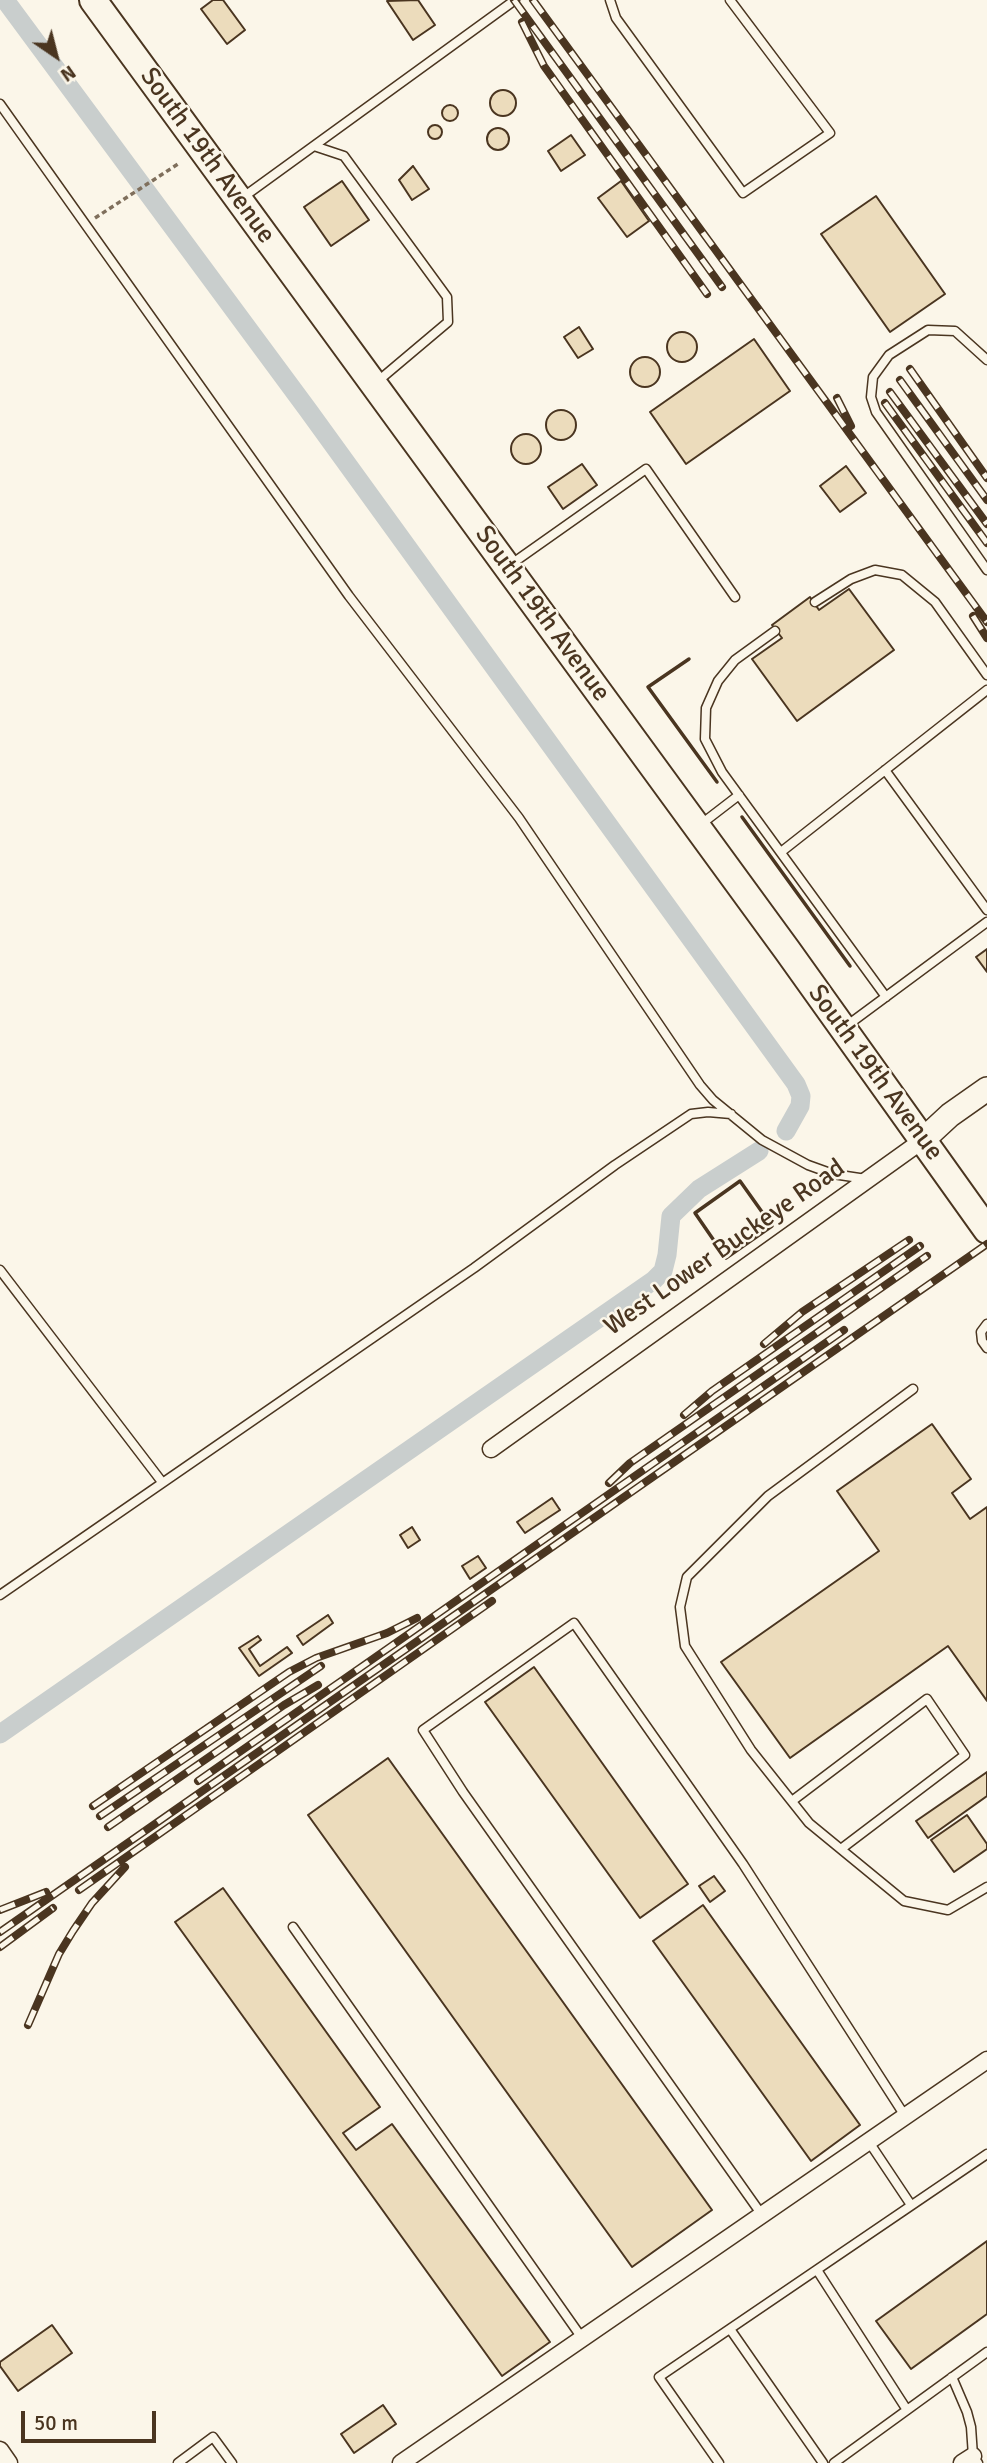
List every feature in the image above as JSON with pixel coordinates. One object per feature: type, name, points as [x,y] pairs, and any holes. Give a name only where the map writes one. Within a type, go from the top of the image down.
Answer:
[{"type":"main road","name":"South 19th Avenue","points":[[93,0],[697,827],[987,1230]]},
{"type":"main road","name":"West Lower Buckeye Road","points":[[923,1140],[950,1115],[987,1088]]},
{"type":"street","name":"West Lower Buckeye Road","points":[[491,1449],[923,1140]]},
{"type":"street","points":[[401,2463],[987,2060]]},
{"type":"street","points":[[0,2450],[9,2463]]},
{"type":"lane","points":[[240,200],[515,0]]},
{"type":"lane","points":[[610,0],[615,18],[743,193],[830,133],[730,0]]},
{"type":"lane","points":[[0,104],[349,596],[519,818],[700,1085],[713,1100],[762,1140],[808,1165],[833,1174],[869,1180]]},
{"type":"lane","points":[[314,146],[344,156],[447,298],[448,322],[374,384]]},
{"type":"lane","points":[[987,360],[956,331],[928,330],[889,355],[873,377],[871,397],[876,412],[987,570]]},
{"type":"lane","points":[[507,567],[646,469],[735,597]]},
{"type":"lane","points":[[815,602],[851,579],[875,570],[902,575],[934,602],[987,675]]},
{"type":"lane","points":[[775,631],[735,660],[718,681],[706,708],[705,739],[722,772],[886,997]]},
{"type":"lane","points":[[781,852],[987,690]]},
{"type":"lane","points":[[885,771],[987,910]]},
{"type":"lane","points":[[697,827],[739,795]]},
{"type":"lane","points":[[843,1028],[987,922]]},
{"type":"lane","points":[[0,1595],[474,1268],[691,1114],[708,1112],[733,1115]]},
{"type":"lane","points":[[0,1270],[162,1482]]},
{"type":"lane","points":[[987,1324],[981,1332],[982,1341],[987,1348]]},
{"type":"lane","points":[[913,1389],[768,1496],[687,1577],[680,1607],[685,1646],[751,1750],[809,1823],[904,1901],[948,1910],[987,1887]]},
{"type":"lane","points":[[762,2215],[463,1792],[423,1730],[574,1623],[743,1864],[905,2116]]},
{"type":"lane","points":[[792,1801],[927,1699],[965,1755],[841,1849]]},
{"type":"lane","points":[[293,1927],[582,2338]]},
{"type":"lane","points":[[869,2141],[911,2205]]},
{"type":"lane","points":[[719,2463],[659,2377],[987,2154]]},
{"type":"lane","points":[[817,2270],[907,2410]]},
{"type":"lane","points":[[730,2329],[823,2463]]},
{"type":"lane","points":[[834,2463],[987,2352]]},
{"type":"lane","points":[[952,2377],[971,2427],[971,2461]]},
{"type":"lane","points":[[178,2463],[214,2437],[232,2463]]},
{"type":"path","points":[[86,225],[122,198],[178,164]]},
{"type":"building","points":[[213,0],[223,0],[245,30],[227,44],[201,9]]},
{"type":"building","points":[[418,0],[435,25],[413,40],[387,1]]},
{"type":"building","points":[[503,90],[512,94],[516,103],[512,112],[503,116],[494,112],[490,103],[494,94]]},
{"type":"building","points":[[450,105],[458,113],[450,121],[442,113]]},
{"type":"building","points":[[432,125],[438,125],[442,132],[438,139],[432,139],[428,135],[428,129]]},
{"type":"building","points":[[498,128],[506,131],[509,139],[506,147],[498,150],[490,147],[487,139],[490,131]]},
{"type":"building","points":[[571,135],[585,155],[561,171],[548,151]]},
{"type":"building","points":[[413,166],[429,189],[412,200],[399,180]]},
{"type":"building","points":[[342,181],[369,220],[331,246],[304,207]]},
{"type":"building","points":[[621,181],[649,221],[627,237],[598,198]]},
{"type":"building","points":[[876,196],[945,294],[890,332],[821,234]]},
{"type":"building","points":[[579,327],[593,349],[578,358],[564,337]]},
{"type":"building","points":[[682,332],[692,337],[697,347],[692,357],[682,362],[672,357],[667,347],[672,337]]},
{"type":"building","points":[[754,339],[790,391],[686,464],[650,412]]},
{"type":"building","points":[[645,357],[655,362],[660,372],[655,382],[645,387],[635,382],[630,372],[635,362]]},
{"type":"building","points":[[561,410],[571,415],[576,425],[571,435],[561,440],[551,435],[546,425],[551,415]]},
{"type":"building","points":[[526,434],[536,439],[541,449],[536,459],[526,464],[516,459],[511,449],[516,439]]},
{"type":"building","points":[[582,464],[597,485],[563,509],[548,487]]},
{"type":"building","points":[[846,466],[866,493],[840,512],[820,486]]},
{"type":"building","points":[[849,589],[894,650],[797,721],[752,659],[782,638],[772,625],[810,597],[819,610]]},
{"type":"building","points":[[987,949],[987,972],[976,957]]},
{"type":"building","points":[[932,1424],[971,1479],[952,1493],[970,1519],[987,1507],[987,1701],[948,1646],[790,1758],[721,1662],[879,1551],[837,1491]]},
{"type":"building","points":[[552,1498],[560,1510],[525,1533],[517,1522]]},
{"type":"building","points":[[412,1527],[420,1540],[408,1548],[400,1535]]},
{"type":"building","points":[[478,1556],[486,1568],[470,1579],[462,1566]]},
{"type":"building","points":[[328,1615],[333,1623],[303,1645],[297,1636]]},
{"type":"building","points":[[258,1636],[261,1640],[249,1649],[260,1666],[287,1647],[292,1653],[259,1676],[239,1648]]},
{"type":"building","points":[[534,1667],[688,1884],[640,1918],[485,1702]]},
{"type":"building","points":[[388,1758],[712,2210],[632,2267],[308,1815]]},
{"type":"building","points":[[987,1772],[987,1796],[928,1838],[916,1821]]},
{"type":"building","points":[[967,1815],[987,1844],[987,1849],[954,1872],[931,1840]]},
{"type":"building","points":[[714,1876],[725,1891],[710,1902],[699,1886]]},
{"type":"building","points":[[223,1888],[380,2107],[343,2133],[356,2150],[392,2124],[550,2342],[502,2376],[175,1922]]},
{"type":"building","points":[[703,1905],[860,2125],[811,2161],[653,1941]]},
{"type":"building","points":[[987,2241],[987,2314],[911,2369],[876,2321]]},
{"type":"building","points":[[52,2325],[72,2353],[18,2391],[0,2366],[0,2362]]},
{"type":"building","points":[[383,2405],[396,2424],[354,2453],[341,2434]]},
{"type":"waterway","points":[[5,0],[308,410],[796,1084],[801,1096],[800,1106],[786,1131]]},
{"type":"waterway","points":[[0,1734],[654,1280],[663,1271],[671,1216],[699,1189],[759,1151]]},
{"type":"railway","points":[[514,0],[722,287]]},
{"type":"railway","points":[[533,0],[987,622]]},
{"type":"railway","points":[[522,22],[544,66],[707,294]]},
{"type":"railway","points":[[910,369],[987,478]]},
{"type":"railway","points":[[900,380],[987,500]]},
{"type":"railway","points":[[890,392],[987,524]]},
{"type":"railway","points":[[837,398],[851,426]]},
{"type":"railway","points":[[885,403],[987,543]]},
{"type":"railway","points":[[973,616],[987,638]]},
{"type":"railway","points":[[764,1344],[802,1312],[909,1240]]},
{"type":"railway","points":[[0,1932],[987,1244]]},
{"type":"railway","points":[[684,1415],[712,1391],[920,1246]]},
{"type":"railway","points":[[609,1483],[630,1463],[927,1256]]},
{"type":"railway","points":[[198,1781],[844,1330]]},
{"type":"railway","points":[[79,1890],[492,1601]]},
{"type":"railway","points":[[93,1806],[289,1672],[316,1658],[387,1633],[417,1618]]},
{"type":"railway","points":[[100,1816],[321,1666]]},
{"type":"railway","points":[[108,1827],[284,1705],[318,1685]]},
{"type":"railway","points":[[28,2025],[59,1954],[73,1931],[92,1903],[125,1867]]},
{"type":"railway","points":[[0,1910],[46,1892]]},
{"type":"railway","points":[[0,1947],[53,1908]]},
{"type":"wall","points":[[689,659],[648,687],[717,782]]},
{"type":"wall","points":[[742,817],[850,966]]},
{"type":"wall","points":[[740,1181],[772,1226],[726,1258],[695,1213],[740,1181]]}]
